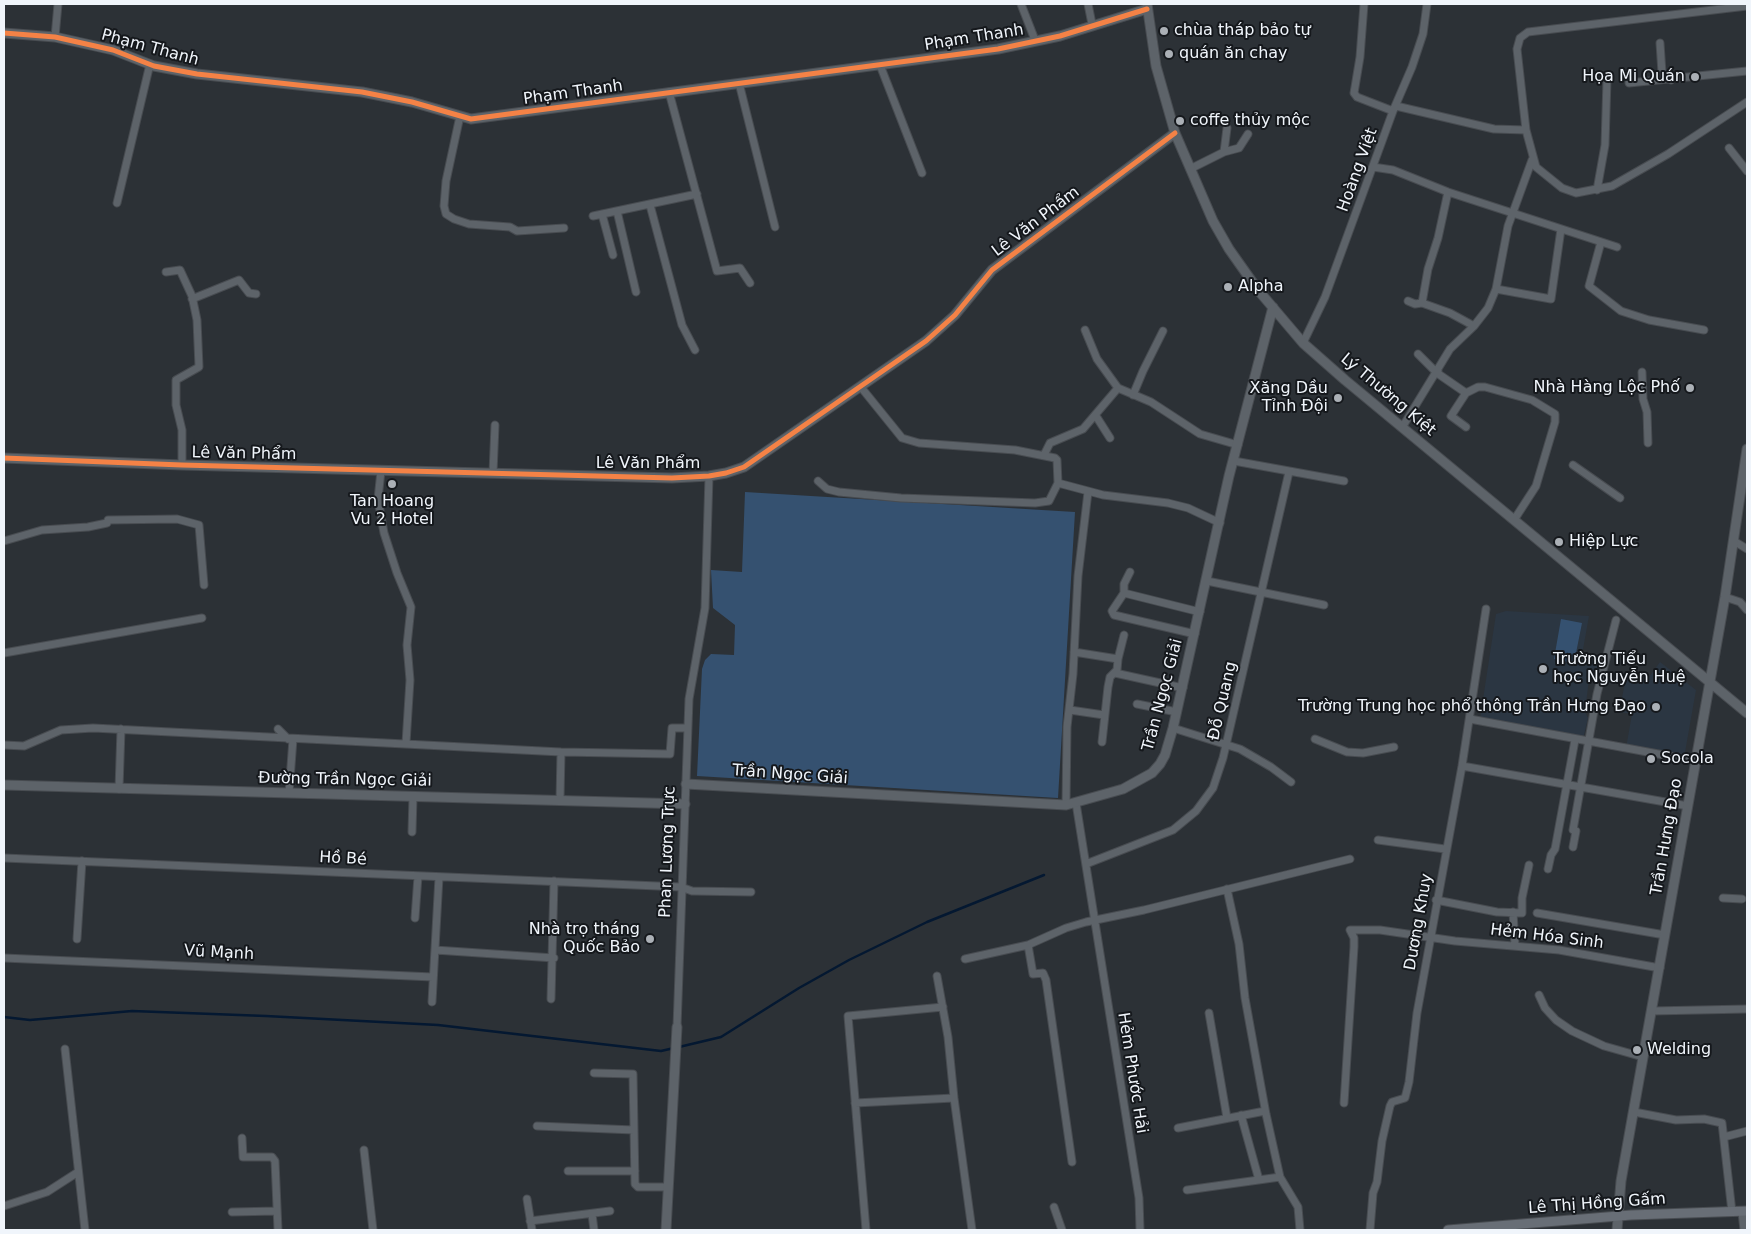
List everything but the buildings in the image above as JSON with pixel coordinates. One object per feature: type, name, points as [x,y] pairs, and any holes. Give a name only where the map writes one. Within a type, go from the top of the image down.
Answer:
[{"type":"main road","name":"Lê Thị Hồng Gấm","points":[[1448,1230],[1618,1216],[1745,1211]]},
{"type":"street","points":[[55,36],[58,4]]},
{"type":"street","points":[[1021,4],[1035,40]]},
{"type":"street","points":[[1088,4],[1092,24]]},
{"type":"street","points":[[1364,4],[1360,57],[1354,94],[1357,97],[1395,109],[1494,130],[1526,130]]},
{"type":"street","name":"Hoàng Việt","points":[[1303,343],[1325,297],[1423,34],[1427,4]]},
{"type":"street","name":"Phạm Thanh","points":[[4,33],[55,36],[113,50],[150,64],[197,74],[362,92],[471,119],[998,49],[1060,36],[1147,6]]},
{"type":"street","name":"Lý Thường Kiệt","points":[[1147,6],[1156,66],[1175,132],[1213,221],[1229,249],[1258,290],[1303,343],[1747,713]]},
{"type":"street","points":[[1747,6],[1528,32],[1520,38],[1518,48],[1526,130],[1532,160],[1540,172],[1562,188],[1576,193],[1612,186],[1747,102]]},
{"type":"street","points":[[1660,43],[1662,73],[1671,80]]},
{"type":"street","points":[[117,203],[150,64]]},
{"type":"street","points":[[880,65],[922,173]]},
{"type":"street","points":[[1629,83],[1747,71]]},
{"type":"street","points":[[1597,190],[1605,145],[1607,79]]},
{"type":"street","points":[[739,83],[775,227]]},
{"type":"street","points":[[669,92],[717,271],[740,268],[750,283]]},
{"type":"street","points":[[460,116],[446,181],[444,206],[446,214],[469,224],[510,226],[517,231],[564,228]]},
{"type":"street","points":[[1224,152],[1227,128]]},
{"type":"street","name":"Lê Văn Phẩm","points":[[4,458],[182,466],[672,478],[709,476],[744,467],[933,335],[955,315],[992,270],[1175,132]]},
{"type":"street","points":[[1190,169],[1224,152],[1239,148],[1248,134]]},
{"type":"street","points":[[1729,148],[1747,171]]},
{"type":"street","points":[[1403,426],[1450,348],[1474,326],[1488,308],[1496,289],[1508,226],[1532,160]]},
{"type":"street","points":[[1374,167],[1392,170],[1448,192],[1617,247]]},
{"type":"street","points":[[1422,303],[1428,269],[1438,238],[1448,192]]},
{"type":"street","points":[[593,216],[696,194]]},
{"type":"street","points":[[650,205],[682,325],[695,350]]},
{"type":"street","points":[[617,211],[636,292]]},
{"type":"street","points":[[602,214],[613,255]]},
{"type":"street","points":[[1496,289],[1551,299],[1561,229]]},
{"type":"street","points":[[1601,242],[1589,286],[1621,311],[1649,320],[1704,330]]},
{"type":"street","points":[[166,272],[180,270],[198,320],[200,362],[194,371],[176,380],[176,405],[182,430],[182,466]]},
{"type":"street","points":[[192,300],[239,280],[249,293],[256,294]]},
{"type":"street","points":[[1408,301],[1414,304],[1422,303],[1456,316],[1474,326]]},
{"type":"street","name":"Trần Ngọc Giải","points":[[686,784],[1066,805],[1123,789],[1148,776],[1160,764],[1173,728],[1234,461],[1273,307]]},
{"type":"street","points":[[1084,330],[1097,359],[1118,388],[1157,405],[1200,434],[1238,445]]},
{"type":"street","points":[[1134,395],[1142,371],[1164,331]]},
{"type":"street","points":[[1418,354],[1437,372],[1466,393]]},
{"type":"street","points":[[1642,372],[1643,398],[1647,412],[1648,443]]},
{"type":"street","points":[[818,481],[827,490],[839,492],[901,498],[1035,503],[1049,501],[1058,483],[1056,458],[1015,450],[909,441],[896,432],[860,386]]},
{"type":"street","points":[[1466,426],[1452,416],[1466,393],[1485,386],[1532,400],[1555,414],[1555,422],[1536,486],[1514,520]]},
{"type":"street","points":[[1044,455],[1050,443],[1082,429],[1096,416],[1118,388]]},
{"type":"street","points":[[1096,416],[1110,438]]},
{"type":"street","points":[[493,473],[495,425]]},
{"type":"street","name":"Trần Hưng Đạo","points":[[1617,1230],[1621,1181],[1725,597],[1744,482],[1747,449]]},
{"type":"street","points":[[1234,461],[1344,481]]},
{"type":"street","points":[[1573,465],[1620,498]]},
{"type":"street","points":[[381,471],[378,499],[384,533],[411,607],[407,645],[410,680],[406,744]]},
{"type":"street","name":"Đỗ Quang","points":[[1086,864],[1157,837],[1187,820],[1213,788],[1227,743],[1289,472]]},
{"type":"street","name":"Phan Lương Trực","points":[[666,1230],[677,1027],[688,728],[691,679],[703,628],[707,590],[709,476]]},
{"type":"street","points":[[1058,483],[1088,492],[1168,503],[1188,508],[1220,523]]},
{"type":"street","points":[[1066,805],[1078,576],[1088,492]]},
{"type":"street","points":[[4,541],[42,530],[88,527],[107,521],[177,520],[199,525],[204,585]]},
{"type":"street","points":[[1734,541],[1747,549]]},
{"type":"street","points":[[1130,572],[1124,584],[1124,593],[1112,611],[1114,615],[1195,634]]},
{"type":"street","points":[[1207,581],[1324,605]]},
{"type":"street","points":[[1124,593],[1200,612]]},
{"type":"street","points":[[1725,597],[1740,602],[1747,610]]},
{"type":"street","name":"Dương Khuy","points":[[1370,1230],[1372,1193],[1377,1182],[1382,1141],[1390,1106],[1392,1102],[1402,1101],[1406,1094],[1417,1013],[1436,900],[1462,766],[1486,608]]},
{"type":"street","points":[[4,653],[202,618]]},
{"type":"street","points":[[1573,846],[1588,742],[1602,670],[1616,620]]},
{"type":"street","points":[[1102,742],[1109,682],[1115,673],[1124,635]]},
{"type":"street","points":[[1074,652],[1118,659]]},
{"type":"street","points":[[1115,673],[1182,688]]},
{"type":"street","points":[[1137,704],[1177,712]]},
{"type":"street","points":[[1070,710],[1104,715]]},
{"type":"street","points":[[1470,719],[1696,761]]},
{"type":"street","points":[[4,745],[24,746],[68,728],[122,729],[561,752],[670,754],[672,728],[688,728]]},
{"type":"street","points":[[1173,728],[1227,743],[1271,766],[1291,782]]},
{"type":"street","points":[[120,789],[122,729]]},
{"type":"street","points":[[278,729],[290,739]]},
{"type":"street","points":[[289,793],[290,739]]},
{"type":"street","points":[[1315,739],[1341,752],[1363,753],[1394,747]]},
{"type":"street","points":[[1548,870],[1551,855],[1555,849],[1575,740]]},
{"type":"street","points":[[560,800],[561,752]]},
{"type":"street","points":[[1462,766],[1688,806]]},
{"type":"street","name":"Đường Trần Ngọc Giải","points":[[4,785],[685,804]]},
{"type":"street","points":[[412,832],[413,796]]},
{"type":"street","name":"Hẻm Phước Hải","points":[[1076,803],[1139,1198],[1140,1230]]},
{"type":"street","points":[[1378,840],[1446,849]]},
{"type":"street","name":"Hồ Bé","points":[[4,858],[554,881],[751,892]]},
{"type":"street","points":[[965,959],[1028,945],[1066,928],[1095,920],[1144,910],[1350,859]]},
{"type":"street","points":[[77,938],[82,861]]},
{"type":"street","points":[[1436,900],[1522,913],[1522,898],[1529,866]]},
{"type":"street","points":[[415,918],[418,876]]},
{"type":"street","points":[[432,1002],[439,877]]},
{"type":"street","points":[[551,999],[554,958],[554,881]]},
{"type":"street","points":[[1227,889],[1239,944],[1245,998],[1265,1111],[1280,1177],[1298,1207],[1300,1230]]},
{"type":"street","points":[[1723,898],[1742,900]]},
{"type":"street","points":[[1514,912],[1515,945]]},
{"type":"street","points":[[1536,913],[1665,935]]},
{"type":"street","name":"Hẻm Hóa Sinh","points":[[1344,1103],[1354,947],[1354,938],[1350,930],[1380,930],[1431,938],[1559,950],[1660,968]]},
{"type":"street","points":[[1028,945],[1033,974],[1043,973],[1046,980],[1072,1162]]},
{"type":"street","points":[[435,950],[554,958]]},
{"type":"street","name":"Vũ Mạnh","points":[[4,958],[433,977]]},
{"type":"street","points":[[937,976],[943,1007],[972,1230]]},
{"type":"street","points":[[1540,995],[1551,1014],[1572,1031],[1604,1046],[1643,1057]]},
{"type":"street","points":[[866,1230],[848,1016],[943,1007]]},
{"type":"street","points":[[1651,1010],[1747,1008]]},
{"type":"street","points":[[1209,1013],[1227,1118]]},
{"type":"street","points":[[65,1049],[85,1230]]},
{"type":"street","points":[[594,1073],[633,1074],[636,1186],[667,1187]]},
{"type":"street","points":[[855,1103],[954,1098]]},
{"type":"street","points":[[1178,1128],[1265,1111]]},
{"type":"street","points":[[1634,1112],[1676,1120],[1704,1119],[1720,1122],[1723,1125],[1732,1212]]},
{"type":"street","points":[[1242,1115],[1259,1180]]},
{"type":"street","points":[[537,1126],[634,1130]]},
{"type":"street","points":[[1724,1137],[1747,1131]]},
{"type":"street","points":[[242,1138],[243,1158],[274,1159],[278,1230]]},
{"type":"street","points":[[364,1150],[373,1230]]},
{"type":"street","points":[[568,1171],[635,1171]]},
{"type":"street","points":[[4,1206],[47,1192],[78,1172]]},
{"type":"street","points":[[1187,1190],[1280,1177]]},
{"type":"street","points":[[527,1199],[532,1230]]},
{"type":"street","points":[[1054,1208],[1062,1230]]},
{"type":"street","points":[[232,1212],[277,1211]]},
{"type":"street","points":[[530,1221],[610,1211]]},
{"type":"street","points":[[1744,1230],[1745,1211]]},
{"type":"street","points":[[592,1214],[594,1230]]},
{"type":"shaded area","points":[[745,492],[1075,512],[1058,798],[697,776],[702,669],[705,660],[711,654],[734,655],[735,625],[713,608],[711,570],[742,572]]},
{"type":"shaded area","name":"Trường Tiểu học Nguyễn Huệ","points":[[1506,611],[1589,616],[1582,655],[1601,660],[1596,679],[1589,679],[1585,712],[1588,718],[1583,739],[1480,719],[1496,614]]},
{"type":"shaded area","points":[[1561,619],[1582,623],[1574,663],[1554,659]]},
{"type":"shaded area","name":"Trường Trung học phổ thông Trần Hưng Đạo","points":[[1660,662],[1696,690],[1684,758],[1626,748],[1632,714],[1619,712],[1626,678],[1647,680]]},
{"type":"waterway","points":[[679,1047],[721,1037],[799,988],[849,960],[927,922],[1044,875]]},
{"type":"waterway","points":[[4,1017],[30,1020],[132,1011],[266,1016],[438,1025],[661,1051],[674,1048]]},
{"type":"cycle path","points":[[4,33],[55,37],[113,50],[154,66],[197,74],[362,92],[412,102],[471,119],[998,49],[1060,36],[1147,9]]},
{"type":"cycle path","points":[[4,458],[182,465],[672,478],[726,473],[744,467],[926,341],[955,315],[992,270],[1175,133]]},
{"type":"place","name":"chùa tháp bảo tự","points":[[1164,31]]},
{"type":"place","name":"quán ăn chay","points":[[1169,54]]},
{"type":"place","name":"Họa Mi Quán","points":[[1695,77]]},
{"type":"place","name":"coffe thủy mộc","points":[[1180,121]]},
{"type":"place","name":"Alpha","points":[[1228,287]]},
{"type":"place","name":"Nhà Hàng Lộc Phố","points":[[1690,388]]},
{"type":"place","name":"Xăng Dầu Tỉnh Đội","points":[[1338,398]]},
{"type":"place","name":"Tan Hoang Vu 2 Hotel","points":[[392,484]]},
{"type":"place","name":"Hiệp Lực","points":[[1559,542]]},
{"type":"place","name":"Trường Tiểu học Nguyễn Huệ","points":[[1543,669]]},
{"type":"place","name":"Trường Trung học phổ thông Trần Hưng Đạo","points":[[1656,707]]},
{"type":"place","name":"Socola","points":[[1651,759]]},
{"type":"place","name":"Nhà trọ tháng Quốc Bảo","points":[[650,939]]},
{"type":"place","name":"Welding","points":[[1637,1050]]}]
